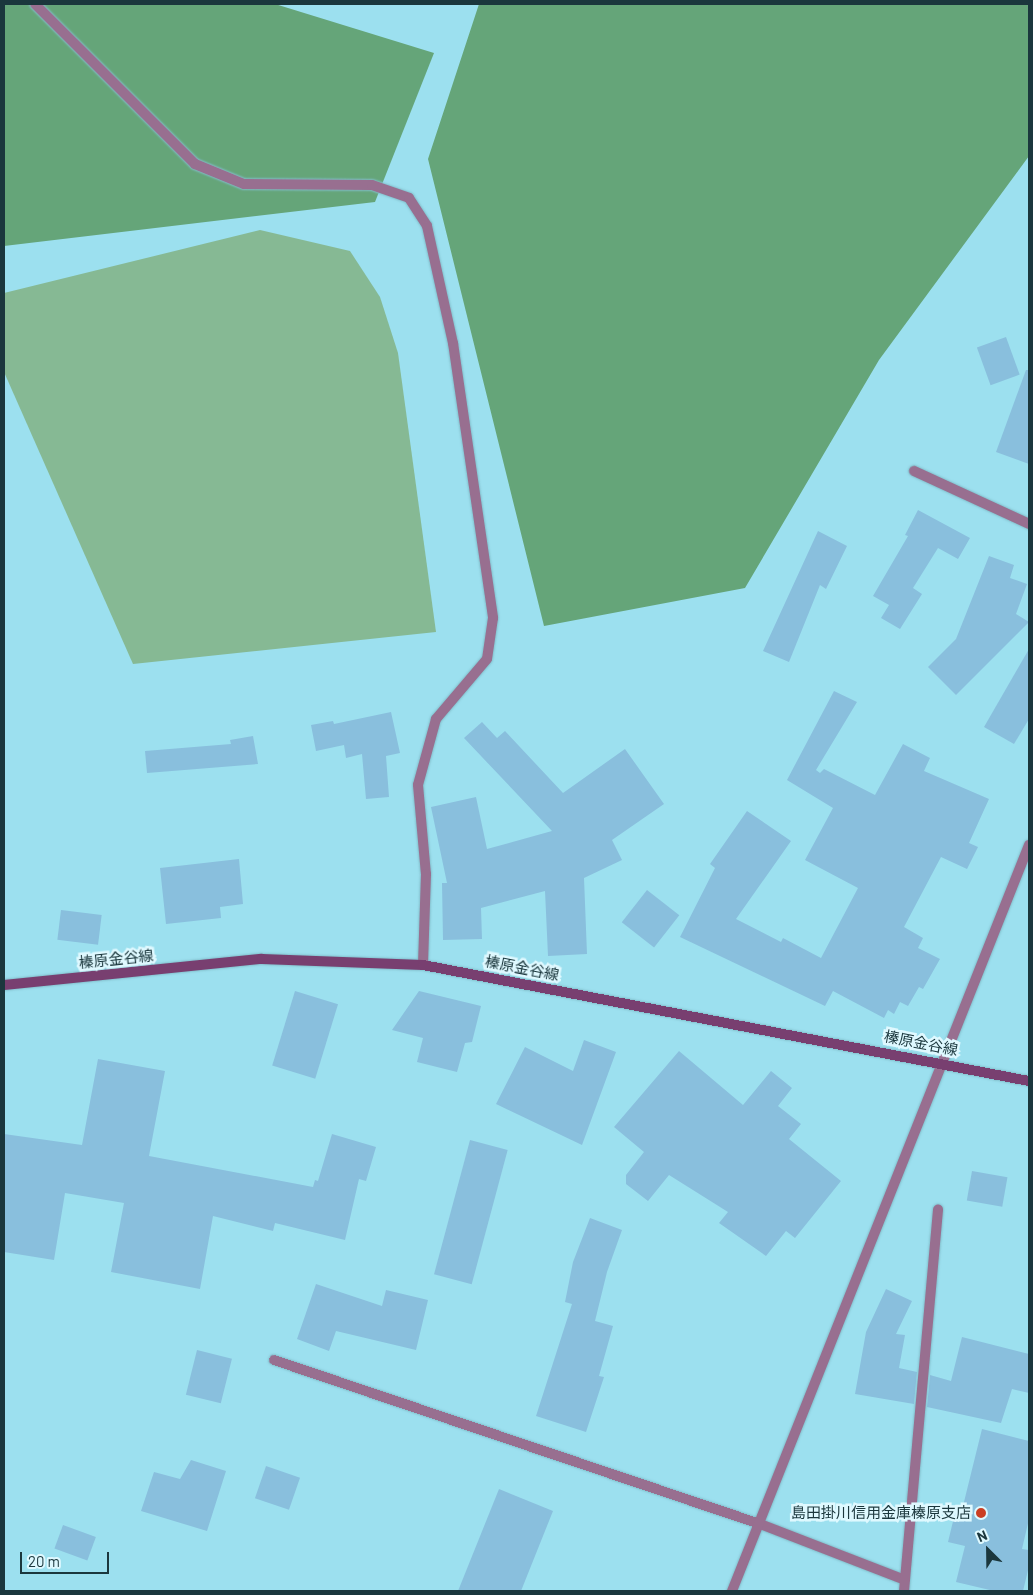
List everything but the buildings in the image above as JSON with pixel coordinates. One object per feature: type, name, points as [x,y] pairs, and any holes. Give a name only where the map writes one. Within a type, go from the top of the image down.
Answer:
[{"type":"main road","name":"榛原金谷線","points":[[4,985],[262,958],[423,965],[941,1062],[1029,1081]]},
{"type":"street","points":[[35,4],[195,164],[244,184],[372,185],[409,198],[427,226],[453,343],[493,618],[487,659],[436,719],[418,785],[426,874],[423,965]]},
{"type":"street","points":[[914,471],[1029,524]]},
{"type":"street","points":[[732,1591],[1029,845]]},
{"type":"street","points":[[904,1591],[938,1210]]},
{"type":"street","points":[[274,1360],[760,1524],[904,1580]]},
{"type":"green space","points":[[4,4],[275,4],[434,53],[375,202],[4,246]]},
{"type":"green space","points":[[479,4],[1029,4],[1029,156],[879,360],[745,588],[544,626],[428,159]]},
{"type":"green space","points":[[260,230],[350,251],[380,297],[398,353],[436,632],[133,664],[4,372],[4,293]]},
{"type":"place","name":"島田掛川信用金庫榛原支店","points":[[981,1513]]}]
